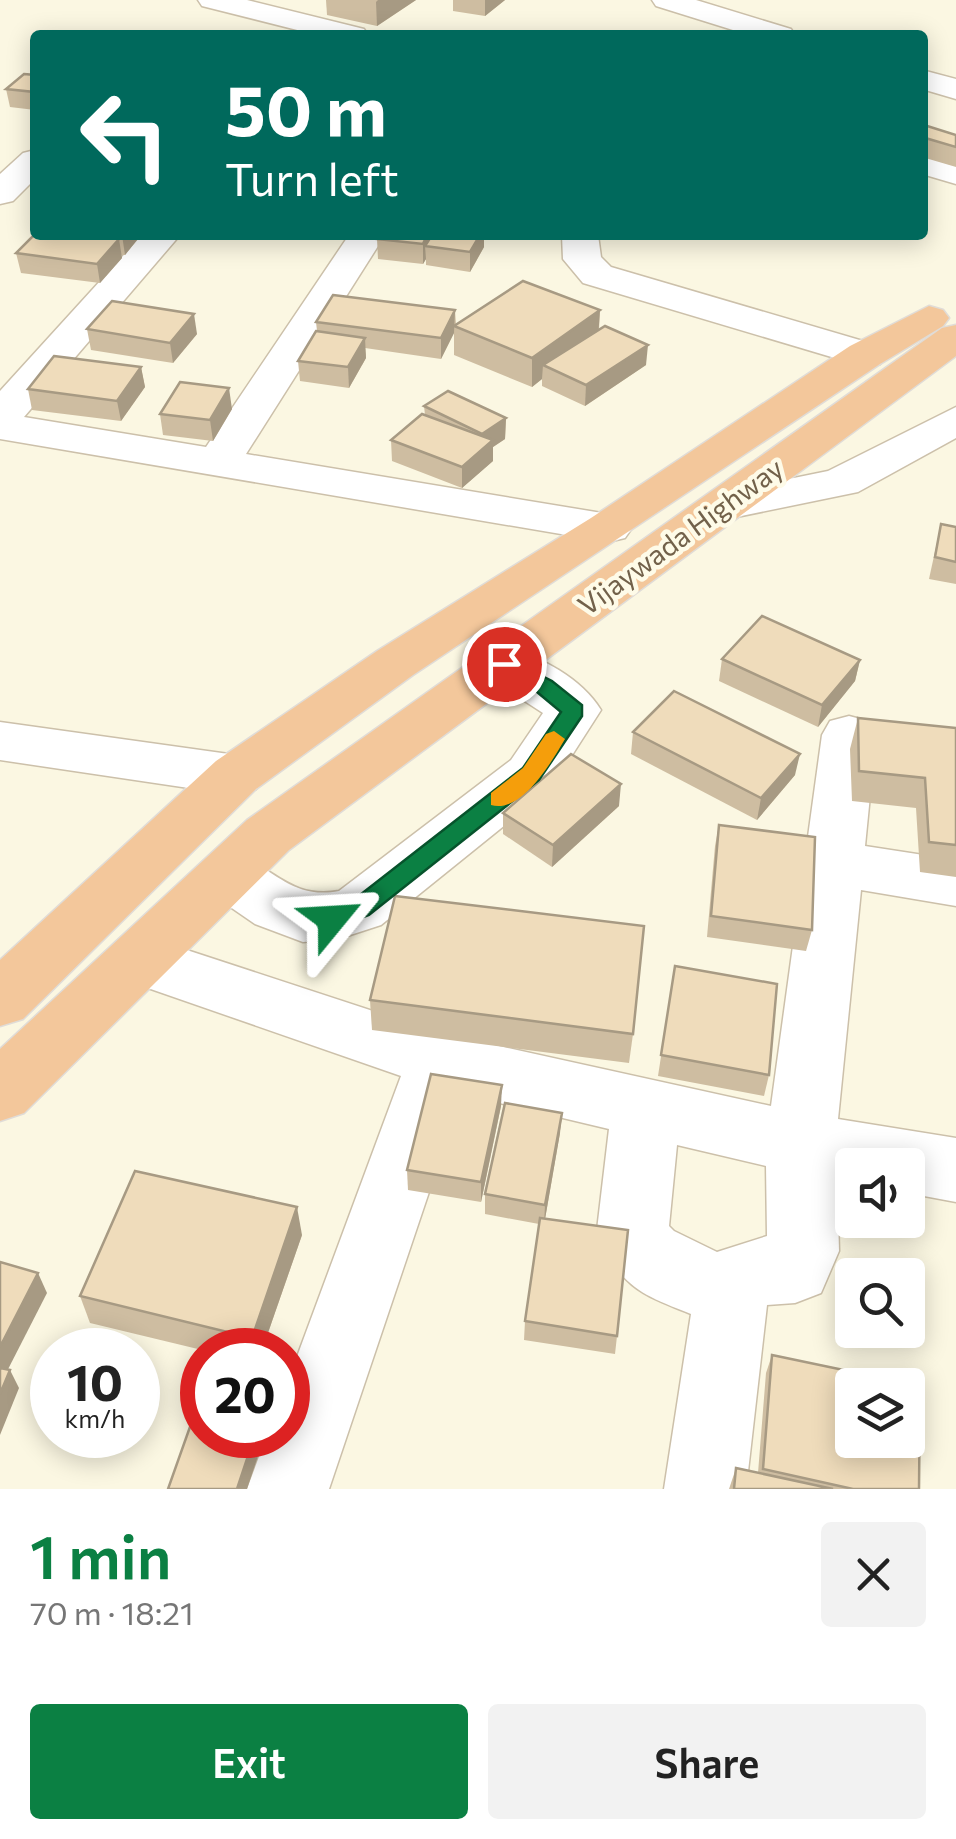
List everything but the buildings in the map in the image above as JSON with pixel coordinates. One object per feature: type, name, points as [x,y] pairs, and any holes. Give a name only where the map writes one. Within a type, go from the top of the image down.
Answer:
[{"type":"highway","name":"Vijaywada Highway","points":[[0,1092],[268,835],[722,506],[912,346],[956,300]]},
{"type":"highway","name":"Vijaywada Highway","points":[[0,1000],[236,774],[395,663],[608,528],[912,346]]},
{"type":"street","points":[[212,0],[333,30]]},
{"type":"street","points":[[666,0],[764,30]]},
{"type":"street","points":[[928,81],[956,89]]},
{"type":"street","points":[[928,164],[956,174]]},
{"type":"street","points":[[0,418],[158,240]]},
{"type":"street","points":[[218,462],[364,240]]},
{"type":"street","points":[[580,240],[582,259],[597,275],[912,346]]},
{"type":"street","points":[[722,506],[842,482],[956,420]]},
{"type":"street","points":[[0,426],[608,528]]},
{"type":"street","points":[[228,875],[300,921],[332,919],[360,908],[531,774],[574,710],[545,686],[504,664]]},
{"type":"street","points":[[705,1489],[731,1292],[737,1279],[751,1270],[796,1268],[803,1251],[801,1142],[849,735]]},
{"type":"street","points":[[0,741],[236,774]]},
{"type":"street","points":[[832,863],[956,883]]},
{"type":"street","points":[[141,960],[440,1061],[801,1142],[956,1170]]},
{"type":"street","points":[[288,1489],[440,1061]]},
{"type":"street","points":[[646,1108],[632,1230],[638,1249],[654,1263],[731,1292]]},
{"type":"slow traffic","points":[[499,799],[531,774],[554,739]]},
{"type":"route","points":[[332,919],[360,908],[531,774],[574,710],[545,686],[504,664]]}]
